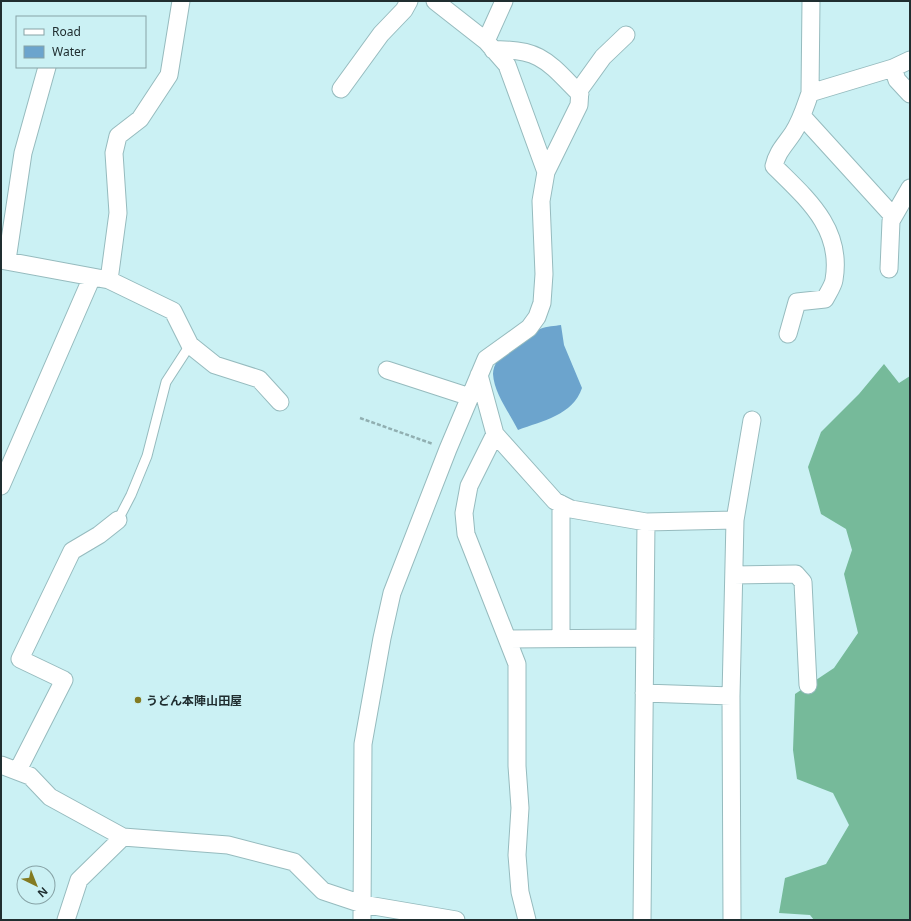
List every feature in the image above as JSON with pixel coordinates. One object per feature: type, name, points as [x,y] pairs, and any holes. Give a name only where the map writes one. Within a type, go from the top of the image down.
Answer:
[{"type":"street","points":[[109,280],[118,213],[114,153],[118,136],[140,119],[168,75],[181,1]]},
{"type":"street","points":[[341,88],[381,34],[404,10],[409,1]]},
{"type":"street","points":[[435,1],[489,46],[507,65],[546,172]]},
{"type":"street","points":[[489,46],[504,1]]},
{"type":"street","points":[[788,334],[797,302],[825,299],[834,281],[835,257],[828,230],[816,208],[774,166],[776,155],[793,133],[802,116],[810,93],[811,1]]},
{"type":"street","points":[[362,912],[363,744],[382,638],[392,593],[448,449],[486,359],[529,328],[537,317],[542,303],[544,274],[541,201],[546,172],[579,105],[580,89],[603,58],[626,35]]},
{"type":"street","points":[[489,46],[514,49],[538,56],[549,63],[580,94]]},
{"type":"street","points":[[810,93],[893,68],[910,60]]},
{"type":"street","points":[[47,68],[23,153],[4,260],[109,280],[173,311],[190,345],[215,365],[259,379],[280,402]]},
{"type":"street","points":[[893,68],[897,80],[910,94]]},
{"type":"street","points":[[802,116],[894,216]]},
{"type":"street","points":[[889,269],[891,221],[910,188]]},
{"type":"street","points":[[1,486],[92,277]]},
{"type":"street","points":[[387,370],[470,398]]},
{"type":"street","points":[[479,375],[495,434],[555,501],[571,509],[646,522],[735,520]]},
{"type":"street","points":[[732,920],[731,696],[735,520],[752,420]]},
{"type":"street","points":[[495,434],[469,486],[464,513],[466,534],[517,664],[517,766],[520,808],[517,855],[520,892],[527,920]]},
{"type":"street","points":[[561,504],[561,638]]},
{"type":"street","points":[[18,770],[64,680],[20,659],[72,551],[99,535],[118,520]]},
{"type":"street","points":[[642,920],[646,522]]},
{"type":"street","points":[[734,575],[796,574],[803,582],[808,685]]},
{"type":"street","points":[[508,639],[645,638]]},
{"type":"street","points":[[644,693],[731,696]]},
{"type":"street","points":[[1,765],[18,770],[30,776],[50,797],[123,836],[228,845],[294,862],[323,891],[362,912],[456,920]]},
{"type":"street","points":[[66,920],[79,880],[123,836]]},
{"type":"lane","points":[[118,520],[147,456],[166,382],[190,345]]},
{"type":"path","points":[[360,418],[448,449]]},
{"type":"green space","points":[[884,364],[899,383],[910,376],[910,920],[814,920],[810,915],[779,913],[785,878],[826,864],[849,825],[833,793],[797,779],[793,750],[795,694],[834,668],[858,633],[844,574],[852,550],[846,529],[821,514],[808,467],[821,432],[859,394]]},
{"type":"water","points":[[561,325],[564,345],[582,388],[572,405],[564,411],[556,416],[518,430],[496,388],[493,374],[494,367],[498,359],[510,346],[533,332],[543,328]]},
{"type":"place","name":"うどん本陣山田屋","points":[[138,700]]}]
